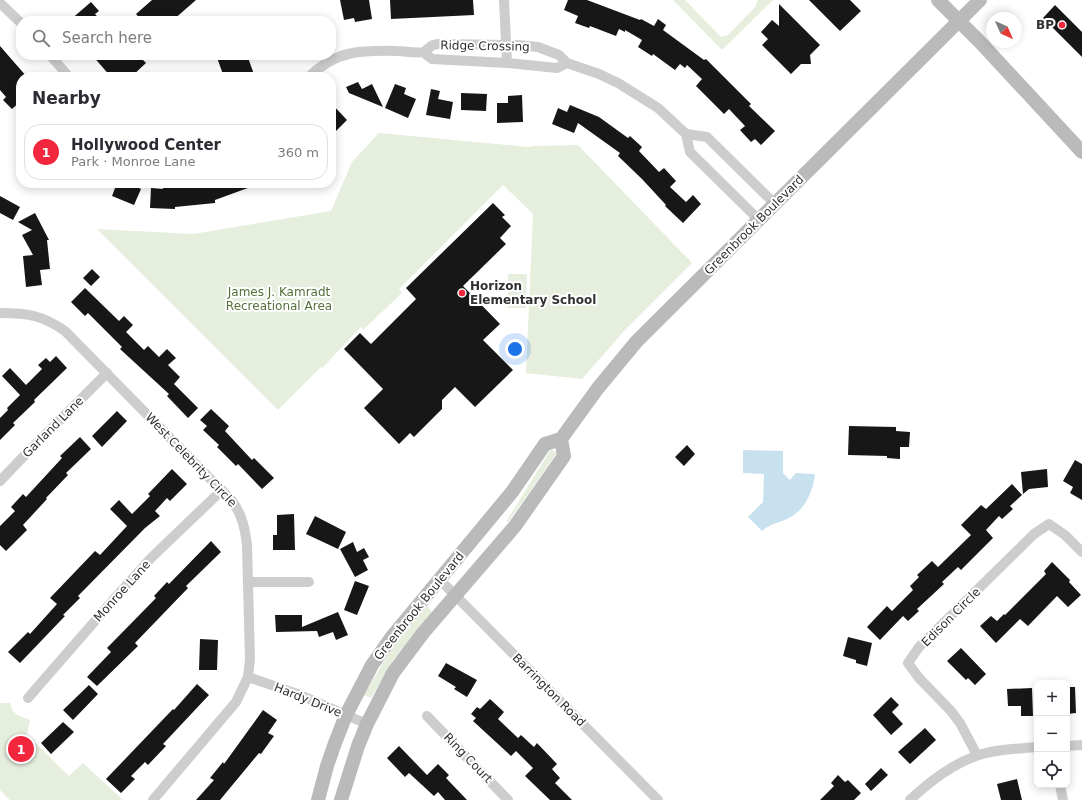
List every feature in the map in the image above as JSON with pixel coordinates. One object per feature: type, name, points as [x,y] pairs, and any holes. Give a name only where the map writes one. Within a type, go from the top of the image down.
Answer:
[{"type":"main road","points":[[938,0],[1082,152]]},
{"type":"main road","name":"Greenbrook Boulevard","points":[[318,800],[327,766],[346,715],[372,665],[391,638],[512,492],[545,444],[561,439],[623,356],[980,0]]},
{"type":"main road","name":"Greenbrook Boulevard","points":[[341,800],[352,762],[367,724],[393,673],[423,634],[514,526],[564,456],[561,439]]},
{"type":"street","points":[[504,0],[507,63]]},
{"type":"street","points":[[0,3],[16,18]]},
{"type":"street","name":"Ridge Crossing","points":[[336,58],[355,52],[423,52],[433,45],[442,44],[538,47],[560,55],[567,64],[599,74],[632,90],[658,108],[686,134]]},
{"type":"street","name":"Ridge Crossing","points":[[423,52],[432,59],[507,63],[557,68],[567,64]]},
{"type":"street","points":[[54,60],[65,72]]},
{"type":"street","name":"Ridge Crossing","points":[[314,72],[331,60]]},
{"type":"street","points":[[759,220],[690,152],[686,134],[707,138],[775,204]]},
{"type":"street","name":"West Celebrity Circle","points":[[0,313],[18,313],[43,318],[54,323],[73,339],[222,490],[238,510],[246,532],[250,660],[248,677],[236,702],[153,800]]},
{"type":"street","name":"Garland Lane","points":[[0,481],[22,457],[107,373]]},
{"type":"street","name":"Monroe Lane","points":[[28,698],[151,558],[222,490]]},
{"type":"street","name":"Edison Circle","points":[[977,755],[960,723],[951,711],[919,678],[908,663],[920,647],[1034,534],[1049,524],[1065,535],[1082,552]]},
{"type":"street","name":"Barrington Road","points":[[439,579],[658,800]]},
{"type":"street","points":[[248,582],[309,582]]},
{"type":"street","name":"Hardy Drive","points":[[248,677],[300,695],[367,724]]},
{"type":"street","name":"Ring Court","points":[[427,716],[508,800]]},
{"type":"street","points":[[1070,746],[1082,745]]},
{"type":"street","points":[[910,800],[923,787],[942,773],[977,755],[1008,749],[1034,747]]},
{"type":"street","points":[[1061,788],[1063,800]]},
{"type":"green space","points":[[673,0],[685,0],[721,37],[728,35],[755,7],[758,0],[773,0],[722,50]]},
{"type":"green space","name":"James J. Kamradt Recreational Area","points":[[379,133],[528,147],[578,145],[692,263],[624,331],[582,379],[526,373],[533,214],[503,185],[399,289],[402,293],[363,330],[361,327],[322,368],[321,367],[278,410],[97,229],[193,234],[331,211],[352,162]]},
{"type":"green space","points":[[508,274],[527,274],[526,308],[508,308]]},
{"type":"green space","points":[[551,449],[557,453],[508,522],[506,522]]},
{"type":"green space","points":[[427,606],[432,612],[394,659],[371,698],[364,695],[394,645]]},
{"type":"green space","points":[[0,703],[10,703],[15,713],[30,720],[27,735],[69,776],[83,763],[123,800],[10,800],[0,790]]},
{"type":"water","points":[[743,450],[783,451],[783,473],[790,480],[796,473],[815,474],[810,494],[799,511],[793,516],[771,525],[762,531],[748,517],[763,502],[764,474],[743,473]]},
{"type":"building","points":[[152,0],[196,0],[178,16],[138,16],[136,14]]},
{"type":"building","points":[[340,0],[369,0],[372,19],[355,22],[354,18],[344,20]]},
{"type":"building","points":[[390,0],[473,0],[474,15],[391,19]]},
{"type":"building","points":[[568,0],[587,0],[640,20],[641,19],[654,26],[658,19],[666,25],[663,30],[704,60],[706,59],[751,104],[749,106],[775,131],[761,145],[755,139],[751,142],[740,130],[745,126],[729,109],[724,114],[696,86],[702,79],[687,65],[685,68],[680,64],[675,70],[653,54],[652,56],[638,47],[642,40],[625,30],[625,32],[619,29],[616,36],[590,26],[589,28],[575,23],[578,16],[564,10]]},
{"type":"building","points":[[809,0],[850,0],[861,11],[840,31]]},
{"type":"building","points":[[91,2],[99,11],[95,14],[97,16],[75,16]]},
{"type":"building","points":[[779,4],[820,45],[810,55],[811,64],[801,64],[791,74],[762,45],[768,39],[761,32],[772,20],[779,26]]},
{"type":"building","name":"BP","points":[[1055,5],[1082,32],[1082,57],[1043,18]]},
{"type":"building","points":[[0,46],[23,72],[16,72],[16,105],[12,109],[3,100],[6,97],[0,90]]},
{"type":"building","points":[[96,60],[143,60],[146,63],[136,72],[107,72]]},
{"type":"building","points":[[218,60],[249,60],[253,72],[222,72]]},
{"type":"building","points":[[358,82],[362,89],[372,84],[383,107],[349,93],[346,87]]},
{"type":"building","points":[[395,84],[406,88],[404,94],[416,99],[408,118],[385,108]]},
{"type":"building","points":[[431,89],[440,91],[438,99],[453,102],[450,119],[426,115]]},
{"type":"building","points":[[461,93],[487,94],[486,111],[461,110]]},
{"type":"building","points":[[522,95],[523,122],[497,123],[497,103],[508,103],[508,96]]},
{"type":"building","points":[[570,105],[599,117],[628,138],[630,136],[642,147],[639,151],[659,172],[664,168],[676,181],[670,187],[686,202],[693,195],[701,204],[683,223],[665,206],[666,205],[642,179],[618,156],[620,153],[578,123],[574,133],[552,124],[558,108],[567,112]]},
{"type":"building","points":[[336,108],[347,120],[336,131]]},
{"type":"building","points":[[115,188],[141,189],[134,205],[112,196]]},
{"type":"building","points":[[151,188],[248,188],[215,200],[215,203],[175,207],[175,209],[150,208]]},
{"type":"building","points":[[0,196],[20,207],[13,220],[0,213]]},
{"type":"building","points":[[493,203],[505,215],[502,217],[511,226],[500,238],[506,244],[463,286],[500,324],[483,340],[513,370],[475,407],[455,387],[442,400],[442,409],[414,437],[410,433],[399,444],[364,408],[383,389],[344,349],[360,333],[371,344],[416,299],[406,288]]},
{"type":"building","points":[[35,213],[49,240],[47,240],[50,269],[40,270],[42,285],[26,287],[23,256],[33,255],[22,235],[32,230],[18,222]]},
{"type":"building","points":[[92,269],[100,277],[91,286],[83,278]]},
{"type":"building","points":[[85,288],[119,321],[124,316],[133,325],[126,332],[144,350],[148,346],[159,357],[167,349],[176,358],[168,365],[180,377],[174,384],[198,408],[188,418],[167,396],[169,394],[120,349],[122,347],[88,313],[85,316],[71,302]]},
{"type":"building","points":[[56,356],[67,368],[34,400],[35,402],[13,423],[15,425],[0,440],[0,418],[8,410],[7,408],[20,395],[2,376],[10,368],[26,385],[42,369],[38,365],[46,358],[50,362]]},
{"type":"building","points":[[211,409],[229,426],[225,431],[252,460],[254,458],[274,478],[262,489],[238,464],[236,466],[217,447],[219,445],[203,430],[207,426],[200,420]]},
{"type":"building","points":[[117,411],[127,421],[102,447],[92,436]]},
{"type":"building","points":[[849,426],[896,427],[896,431],[910,432],[909,447],[900,447],[900,459],[887,458],[887,456],[848,455]]},
{"type":"building","points":[[80,437],[91,449],[66,473],[68,475],[23,525],[27,530],[6,551],[0,545],[0,526],[15,511],[11,507],[23,494],[26,497],[62,458],[60,456]]},
{"type":"building","points":[[687,445],[695,454],[684,466],[675,457]]},
{"type":"building","points":[[1075,460],[1082,464],[1082,500],[1070,493],[1073,487],[1063,481]]},
{"type":"building","points":[[172,469],[187,484],[170,501],[167,498],[155,511],[160,516],[145,528],[78,596],[80,598],[63,615],[65,616],[20,663],[8,652],[28,632],[30,634],[57,604],[50,598],[95,551],[100,555],[127,526],[110,509],[119,500],[132,514],[150,496],[148,494]]},
{"type":"building","points":[[1047,469],[1048,487],[1029,489],[1023,494],[1021,472]]},
{"type":"building","points":[[1012,484],[1022,495],[1010,506],[1013,509],[1002,519],[999,516],[986,530],[993,538],[961,570],[958,567],[942,582],[944,584],[917,609],[919,611],[908,621],[903,616],[880,640],[867,627],[887,606],[892,611],[913,590],[910,586],[919,577],[917,575],[932,561],[938,567],[971,535],[961,525],[981,505],[986,509]]},
{"type":"building","points":[[294,514],[295,550],[273,550],[273,535],[277,535],[277,515]]},
{"type":"building","points":[[315,516],[346,532],[338,549],[306,534]]},
{"type":"building","points":[[211,541],[221,552],[186,586],[188,588],[135,643],[138,646],[97,686],[87,677],[111,652],[107,648],[156,598],[154,596],[167,582],[169,584]]},
{"type":"building","points":[[353,542],[357,552],[364,548],[369,557],[363,560],[368,570],[355,577],[340,549]]},
{"type":"building","points":[[1052,562],[1070,580],[1069,582],[1081,595],[1068,607],[1057,596],[1028,626],[1020,619],[996,643],[980,626],[991,616],[997,621],[1004,614],[1005,615],[1046,574],[1044,571]]},
{"type":"building","points":[[355,581],[369,586],[357,615],[344,610]]},
{"type":"building","points":[[338,612],[348,635],[336,640],[333,632],[319,637],[317,631],[276,632],[275,615],[302,615],[302,627]]},
{"type":"building","points":[[848,637],[872,643],[867,666],[856,663],[856,660],[843,656]]},
{"type":"building","points":[[200,639],[218,640],[217,670],[199,670]]},
{"type":"building","points":[[961,648],[986,674],[975,685],[968,678],[966,680],[947,661]]},
{"type":"building","points":[[446,663],[477,680],[467,697],[454,689],[456,687],[438,676]]},
{"type":"building","points":[[197,684],[209,695],[163,744],[166,746],[148,765],[145,762],[131,776],[135,779],[121,793],[106,779],[173,709],[174,710]]},
{"type":"building","points":[[89,685],[98,694],[73,720],[63,710]]},
{"type":"building","points":[[1070,687],[1075,687],[1076,713],[1070,714]]},
{"type":"building","points":[[1032,688],[1033,716],[1021,716],[1021,706],[1008,706],[1007,689]]},
{"type":"building","points":[[891,697],[899,705],[892,712],[903,724],[891,735],[873,715]]},
{"type":"building","points":[[490,699],[504,712],[498,719],[518,738],[521,735],[534,747],[537,743],[557,764],[552,769],[560,778],[555,783],[572,800],[550,800],[525,776],[533,768],[516,751],[511,756],[473,721],[476,718],[471,714],[477,707],[480,709]]},
{"type":"building","points":[[263,710],[277,720],[268,733],[274,736],[261,754],[259,753],[220,800],[196,800],[214,780],[210,778],[223,762],[224,764]]},
{"type":"building","points":[[63,722],[74,732],[51,754],[41,743]]},
{"type":"building","points":[[925,728],[936,740],[910,764],[898,752]]},
{"type":"building","points":[[399,746],[427,775],[438,764],[449,775],[446,778],[467,800],[445,800],[438,792],[434,796],[409,773],[405,777],[387,758]]},
{"type":"building","points":[[881,768],[888,775],[871,791],[865,784]]},
{"type":"building","points":[[838,775],[845,782],[848,780],[861,793],[854,800],[820,800],[834,786],[831,783]]},
{"type":"building","points":[[1017,779],[1022,800],[1001,800],[997,784]]},
{"type":"place","name":"BP","points":[[1062,25]]},
{"type":"place","name":"Horizon Elementary School","points":[[462,293]]},
{"type":"place","name":"Hollywood Center","points":[[21,749]]}]
